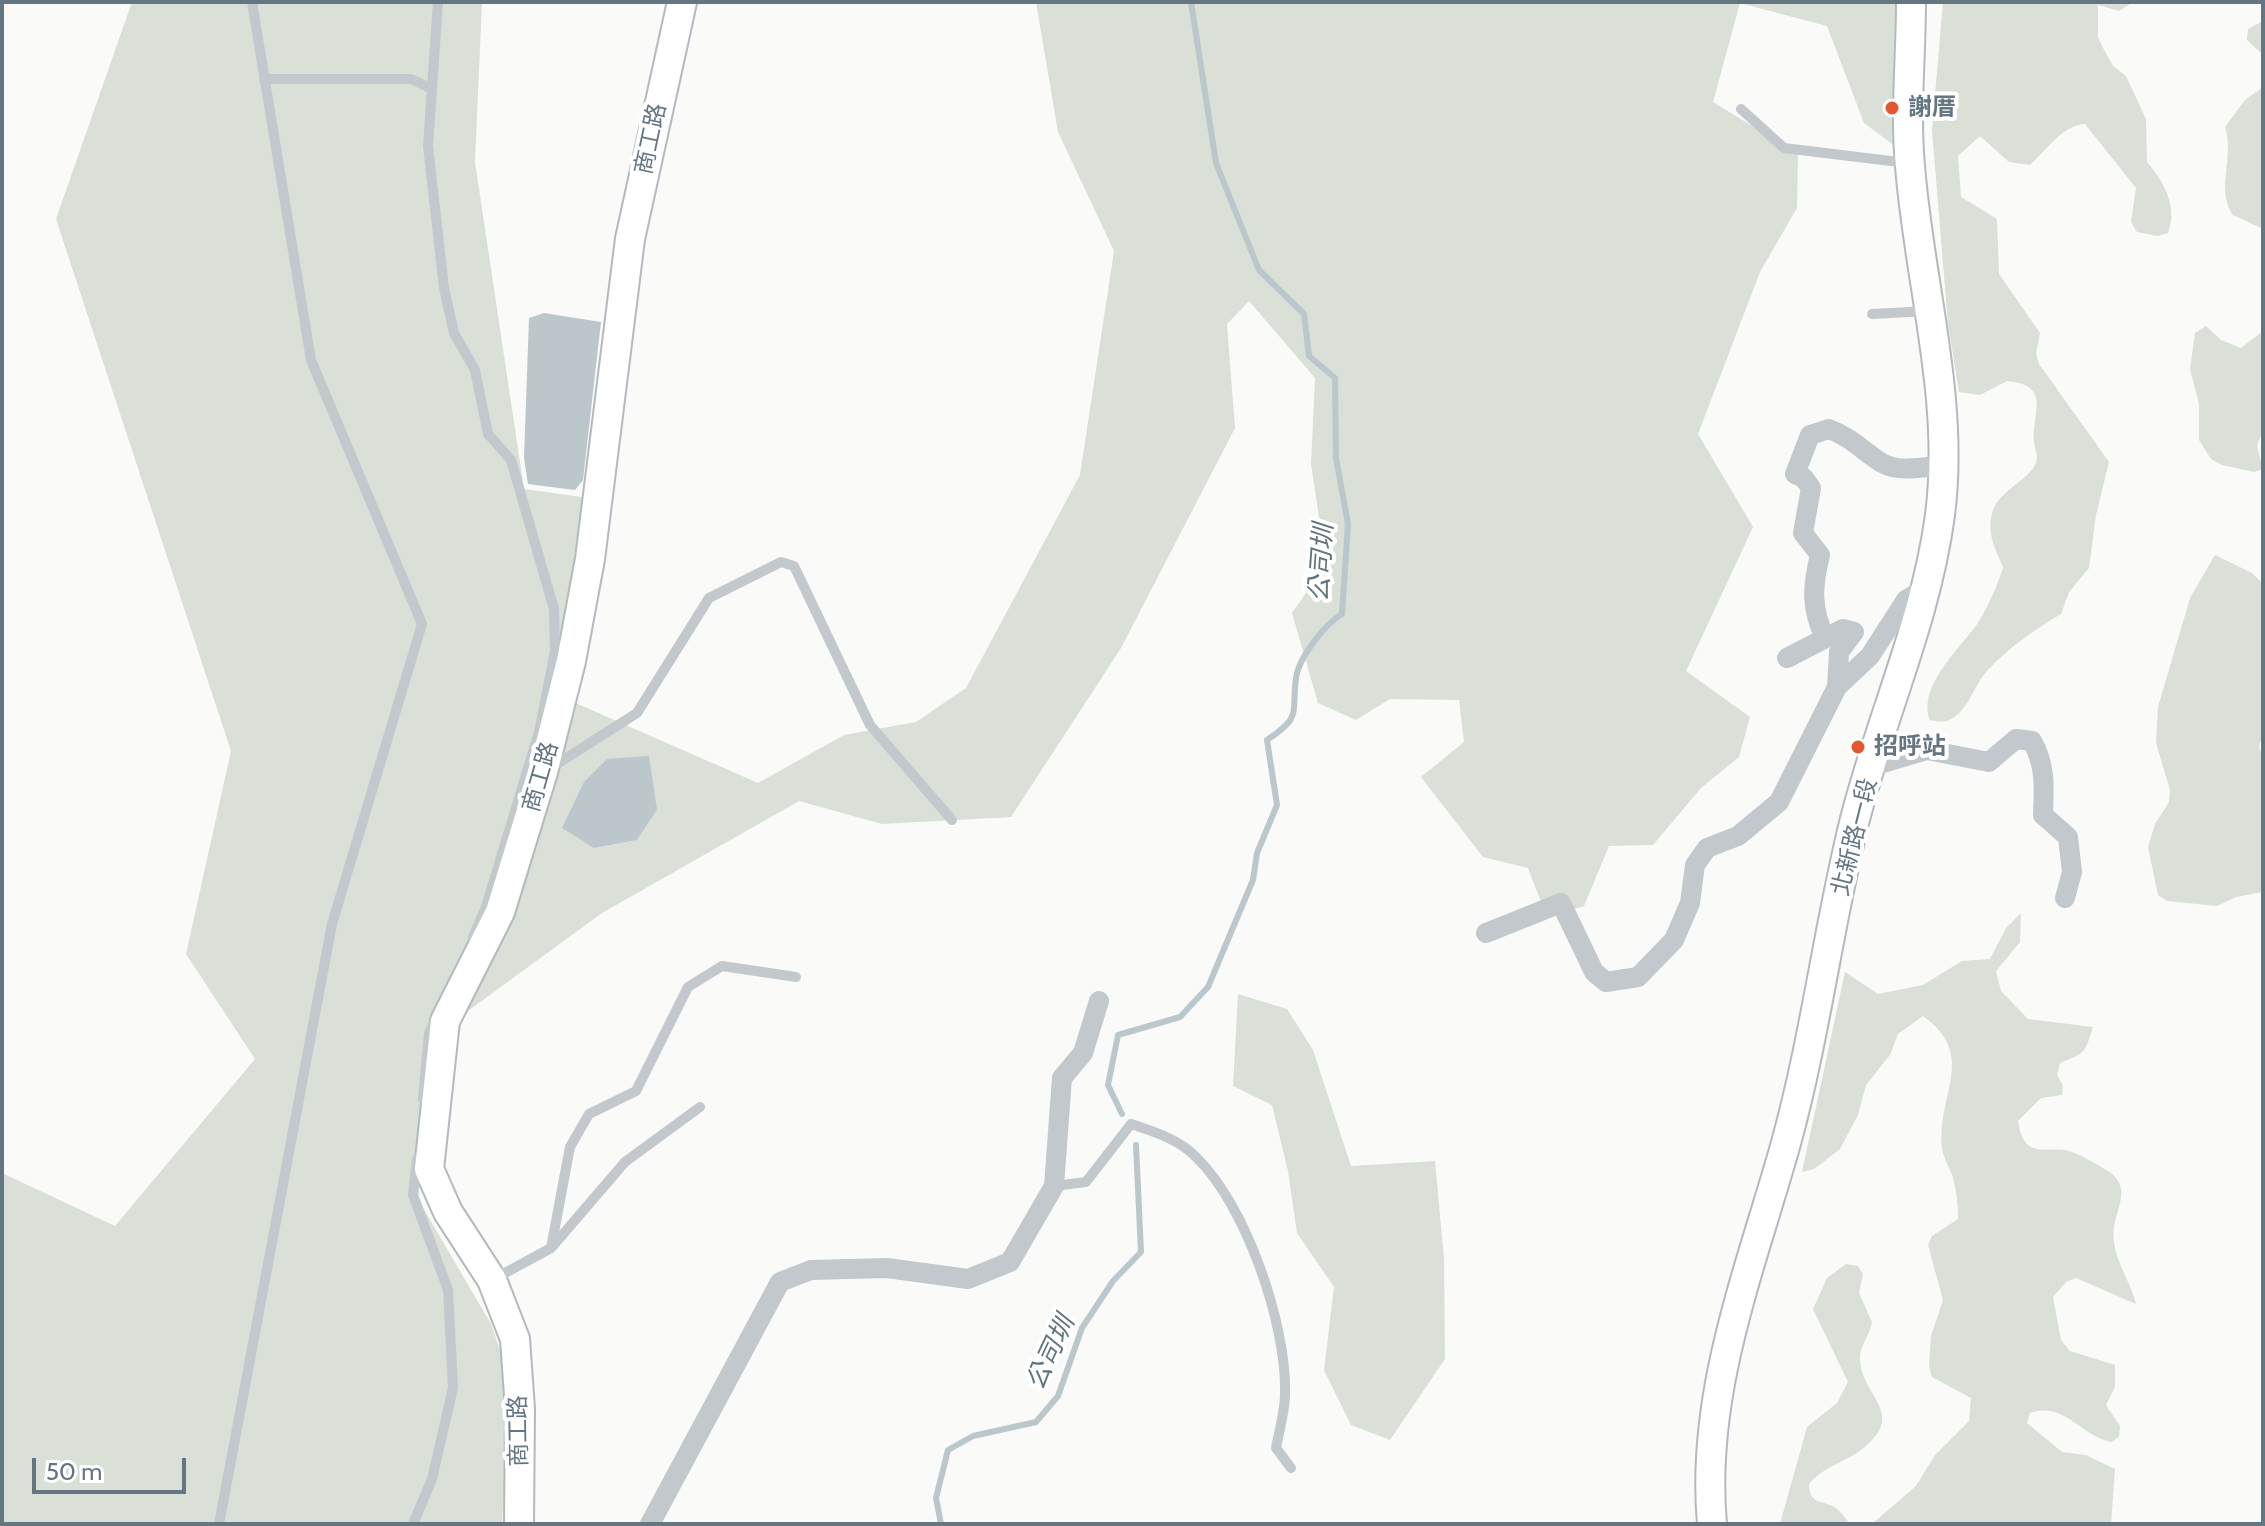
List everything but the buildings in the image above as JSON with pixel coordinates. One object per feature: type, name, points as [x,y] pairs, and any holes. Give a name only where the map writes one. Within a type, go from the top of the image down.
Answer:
[{"type":"street","name":"商工路","points":[[519,1524],[520,1409],[515,1339],[492,1280],[448,1212],[429,1169],[445,1021],[500,912],[543,772],[571,661],[590,559],[630,239],[682,2]]},
{"type":"street","name":"北新路一段","points":[[1712,1524],[1709,1494],[1714,1423],[1728,1339],[1787,1140],[1855,821],[1925,588],[1940,517],[1944,465],[1942,398],[1927,311],[1909,163],[1911,2]]},
{"type":"street","points":[[1825,638],[1813,612],[1813,582],[1820,555],[1803,533],[1811,488],[1804,478],[1795,474],[1810,435],[1829,429],[1841,433],[1852,438],[1884,465],[1905,468],[1944,465]]},
{"type":"street","points":[[1837,687],[1870,656],[1906,600],[1925,588]]},
{"type":"street","points":[[1486,933],[1561,903],[1594,972],[1606,982],[1638,977],[1674,940],[1690,903],[1695,865],[1707,848],[1738,836],[1779,802],[1810,747],[1837,687],[1839,652],[1854,632],[1843,629],[1787,658]]},
{"type":"street","points":[[1873,766],[1927,750],[1989,762],[2016,739],[2032,741],[2042,767],[2043,815],[2068,837],[2072,872],[2065,898]]},
{"type":"street","points":[[650,1524],[780,1282],[811,1270],[887,1268],[968,1279],[1010,1262],[1054,1186],[1062,1078],[1083,1053],[1099,1001]]},
{"type":"lane","points":[[219,1524],[332,924],[422,624],[311,360],[252,2]]},
{"type":"lane","points":[[422,1107],[429,1033],[486,907],[539,732],[555,651],[554,609],[511,460],[488,434],[475,370],[454,333],[430,188],[430,88],[438,2]]},
{"type":"lane","points":[[264,79],[411,79],[430,88]]},
{"type":"lane","points":[[1741,109],[1784,148],[1909,163]]},
{"type":"lane","points":[[1872,314],[1927,311]]},
{"type":"lane","points":[[543,772],[637,713],[709,598],[781,562],[794,566],[870,725],[952,820]]},
{"type":"lane","points":[[551,1248],[570,1147],[589,1114],[636,1091],[688,987],[722,966],[796,977]]},
{"type":"lane","points":[[492,1280],[551,1248],[625,1162],[700,1107]]},
{"type":"lane","points":[[1054,1186],[1086,1182],[1131,1124],[1165,1136],[1195,1155],[1222,1187],[1275,1304],[1285,1394],[1276,1448],[1291,1468]]},
{"type":"lane","points":[[413,1524],[432,1479],[453,1388],[448,1290],[413,1195],[417,1151]]},
{"type":"shaded area","points":[[132,2],[482,2],[475,162],[524,489],[589,498],[551,694],[490,909],[430,1035],[418,1199],[491,1324],[510,1379],[502,1524],[2,1524],[2,1173],[115,1226],[255,1059],[186,954],[231,751],[56,219]]},
{"type":"shaded area","points":[[1036,2],[1905,2],[1903,152],[1864,123],[1827,26],[1740,3],[1713,102],[1798,154],[1797,208],[1760,272],[1698,434],[1753,527],[1686,671],[1750,717],[1739,757],[1701,788],[1653,845],[1609,846],[1584,906],[1547,918],[1528,868],[1483,857],[1421,777],[1464,742],[1459,700],[1390,699],[1356,720],[1318,703],[1292,613],[1326,564],[1311,464],[1315,378],[1249,301],[1227,324],[1235,428],[1121,648],[1011,817],[882,824],[799,801],[602,913],[435,1035],[496,910],[555,694],[758,783],[844,735],[916,722],[966,688],[1080,475],[1114,251],[1058,132]],"holes":[[[657,810],[637,840],[594,848]]]},
{"type":"shaded area","points":[[1943,2],[2133,2],[2119,11],[2098,5],[2098,37],[2113,66],[2126,76],[2146,119],[2147,162],[2168,195],[2171,224],[2168,233],[2158,236],[2137,232],[2131,222],[2136,188],[2085,124],[2062,134],[2030,165],[2009,162],[1980,136],[1958,156],[1961,197],[1997,219],[1999,274],[2040,333],[2036,354],[2039,364],[2109,462],[2096,515],[2089,568],[2069,592],[2061,614],[2004,655],[1982,677],[1961,711],[1942,722],[1930,720],[1929,694],[1942,668],[1981,618],[2003,567],[1991,534],[1992,513],[2005,493],[2034,467],[2037,458],[2034,431],[2037,402],[2030,388],[2007,381],[1980,395],[1959,392],[1948,324],[1932,130]]},
{"type":"shaded area","points":[[2263,21],[2263,55],[2247,40],[2248,29]]},
{"type":"shaded area","points":[[2263,87],[2263,229],[2233,215],[2228,205],[2225,127],[2245,100]]},
{"type":"shaded area","points":[[544,313],[601,322],[583,480],[575,490],[528,484],[524,458],[529,318]]},
{"type":"shaded area","points":[[2206,326],[2221,340],[2241,348],[2263,331],[2263,430],[2257,446],[2263,469],[2254,472],[2222,465],[2211,459],[2199,440],[2199,404],[2190,369],[2195,333]]},
{"type":"shaded area","points":[[2215,555],[2252,573],[2263,584],[2263,732],[2259,747],[2263,759],[2263,892],[2236,897],[2217,906],[2167,901],[2158,895],[2148,847],[2155,824],[2169,802],[2170,790],[2156,743],[2158,707],[2190,598]]},
{"type":"shaded area","points":[[649,756],[657,810],[637,840],[594,848],[562,828],[584,782],[607,759]]},
{"type":"shaded area","points":[[2021,913],[2020,942],[1996,971],[2001,991],[2028,1019],[2093,1027],[2083,1051],[2060,1063],[2057,1075],[2063,1085],[2062,1095],[2041,1098],[2018,1121],[2021,1134],[2031,1147],[2073,1152],[2115,1177],[2121,1198],[2114,1227],[2115,1248],[2136,1304],[2076,1278],[2066,1282],[2053,1297],[2061,1340],[2070,1351],[2115,1365],[2115,1387],[2106,1405],[2120,1426],[2119,1437],[2111,1442],[2100,1439],[2053,1412],[2030,1413],[2027,1423],[2062,1452],[2086,1455],[2115,1469],[2111,1524],[1872,1524],[1916,1486],[1935,1455],[1969,1421],[1971,1398],[1932,1377],[1929,1367],[1931,1336],[1943,1300],[1928,1245],[1932,1236],[1958,1219],[1958,1214],[1954,1182],[1942,1147],[1952,1061],[1939,1031],[1923,1016],[1898,1034],[1890,1055],[1866,1085],[1858,1115],[1840,1149],[1814,1169],[1802,1172],[1845,972],[1878,994],[1923,985],[1962,961],[1990,959],[2006,928]]},
{"type":"shaded area","points":[[1238,994],[1287,1009],[1313,1050],[1351,1166],[1435,1161],[1444,1259],[1445,1359],[1390,1440],[1351,1425],[1324,1370],[1334,1287],[1297,1233],[1288,1171],[1272,1105],[1233,1086]]},
{"type":"shaded area","points":[[1846,1264],[1858,1266],[1863,1274],[1859,1293],[1872,1322],[1860,1358],[1862,1371],[1882,1413],[1882,1423],[1866,1446],[1822,1472],[1809,1484],[1813,1497],[1836,1508],[1850,1524],[1780,1524],[1807,1427],[1837,1403],[1848,1382],[1813,1309],[1827,1278]]},
{"type":"waterway","name":"公司圳","points":[[1122,1114],[1108,1085],[1118,1035],[1180,1017],[1208,987],[1253,880],[1257,853],[1277,805],[1267,740],[1291,719],[1296,678],[1307,651],[1328,625],[1342,614],[1348,524],[1336,458],[1335,378],[1309,356],[1304,314],[1259,270],[1216,163],[1191,2]]},
{"type":"waterway","name":"公司圳","points":[[941,1524],[936,1498],[948,1450],[973,1436],[1036,1422],[1058,1396],[1082,1328],[1113,1281],[1141,1252],[1136,1145]]},
{"type":"place","name":"謝厝","points":[[1892,108]]},
{"type":"place","name":"招呼站","points":[[1858,747]]}]
